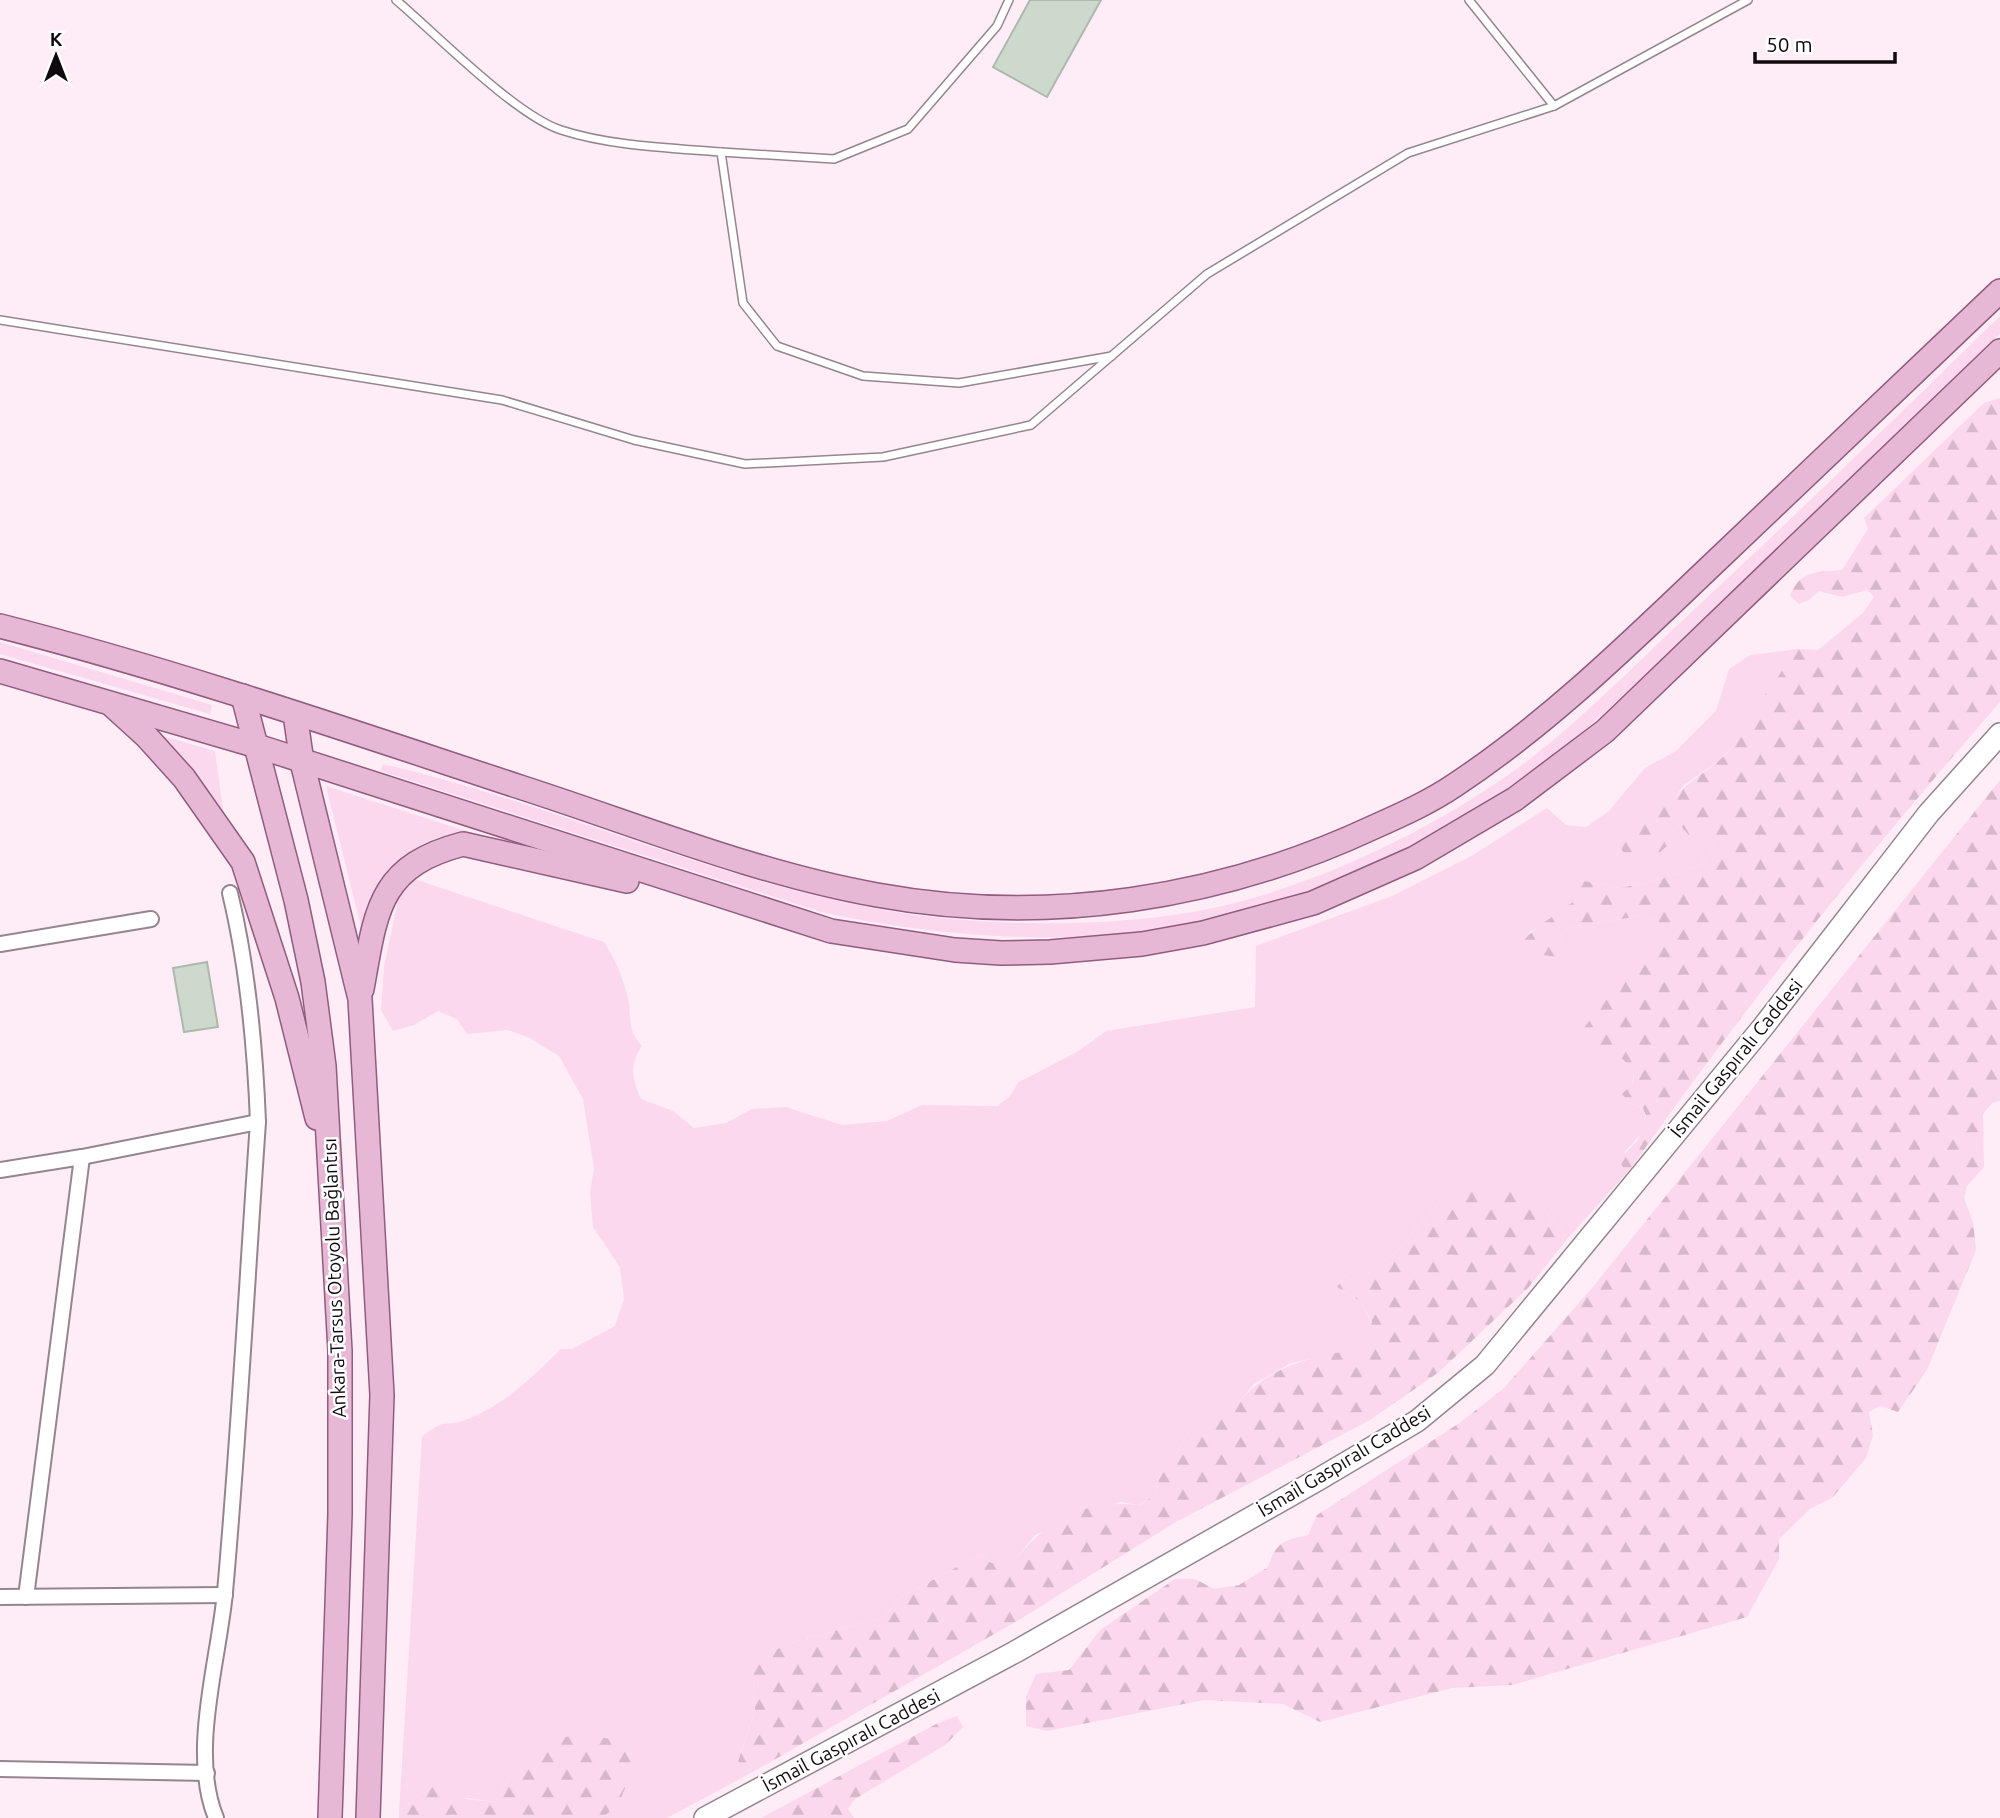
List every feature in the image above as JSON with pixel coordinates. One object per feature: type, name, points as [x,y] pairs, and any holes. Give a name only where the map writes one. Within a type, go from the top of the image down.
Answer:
[{"type":"main road","points":[[0,626],[243,696],[793,875],[878,895],[947,905],[1042,908],[1119,903],[1195,889],[1303,858],[1341,843],[1448,790],[1510,748],[1600,672],[2000,291]]},
{"type":"main road","points":[[360,999],[374,925],[397,878],[414,862],[463,844],[784,918],[842,934],[955,950],[1038,952],[1097,949],[1203,933],[1313,903],[1404,863],[1515,800],[1586,748],[2000,351]]},
{"type":"main road","points":[[0,670],[257,746],[784,918]]},
{"type":"main road","name":"Ankara-Tarsus Otoyolu Bağlantısı","points":[[243,696],[296,901],[313,982],[324,1066],[340,1351],[340,1514],[330,1818]]},
{"type":"main road","points":[[108,703],[147,737],[184,778],[243,862],[287,998],[330,1173]]},
{"type":"main road","name":"Ankara-Tarsus Otoyolu Bağlantısı","points":[[295,714],[302,762],[360,999],[382,1395],[368,1818]]},
{"type":"main road","name":"İsmail Gaspıralı Caddesi","points":[[705,1818],[1015,1652],[1319,1479],[1418,1421],[1485,1365],[1754,1038],[1929,813],[2000,734]]},
{"type":"street","points":[[216,1818],[207,1773],[208,1699],[225,1595],[258,1122],[255,1052],[243,947],[230,893]]},
{"type":"street","points":[[0,944],[151,919]]},
{"type":"street","points":[[0,1170],[82,1157],[258,1122]]},
{"type":"street","points":[[26,1597],[82,1157]]},
{"type":"street","points":[[0,1597],[225,1595]]},
{"type":"street","points":[[0,1769],[207,1773]]},
{"type":"lane","points":[[396,0],[521,108],[560,130],[648,147],[834,159],[908,129],[997,26],[1009,0]]},
{"type":"lane","points":[[1469,0],[1554,106]]},
{"type":"lane","points":[[0,320],[502,400],[634,440],[745,464],[883,457],[1031,425],[1207,274],[1408,153],[1554,106],[1748,0]]},
{"type":"lane","points":[[721,152],[743,303],[778,346],[863,376],[959,383],[1112,356]]},
{"type":"green space","points":[[2000,316],[2000,334],[1634,685],[1548,762],[1491,802],[1390,857],[1328,885],[1264,908],[1210,922],[1099,936],[987,935],[875,922],[821,912],[381,771],[383,764],[445,780],[749,878],[873,908],[916,915],[1010,923],[1108,921],[1155,917],[1243,901],[1314,877],[1383,848],[1449,813],[1536,754],[1607,692]]},
{"type":"green space","points":[[2000,398],[2000,702],[1810,930],[1718,1048],[1631,1168],[1624,1169],[1619,1160],[1637,1141],[1646,1116],[1643,1108],[1630,1103],[1622,1094],[1633,1083],[1634,1071],[1609,1048],[1588,1047],[1583,1039],[1583,1029],[1659,932],[1659,922],[1641,916],[1569,927],[1561,934],[1562,946],[1558,957],[1527,953],[1521,945],[1533,931],[1578,897],[1570,886],[1579,880],[1620,888],[1684,872],[1703,863],[1715,846],[1708,836],[1692,839],[1681,826],[1674,829],[1670,843],[1655,857],[1632,858],[1622,851],[1624,830],[1658,800],[1673,800],[1687,785],[1727,753],[1797,649],[1818,650],[1863,613],[1874,597],[1867,590],[1842,597],[1819,591],[1799,604],[1790,596],[1804,577],[1818,572],[1842,570],[1868,529],[1864,518],[1984,403]]},
{"type":"green space","points":[[0,642],[212,705],[210,714],[0,654]]},
{"type":"green space","points":[[1797,649],[1750,716],[1734,745],[1720,760],[1684,785],[1673,800],[1670,843],[1674,829],[1681,826],[1708,836],[1715,846],[1703,863],[1684,872],[1620,888],[1579,880],[1578,897],[1562,913],[1528,933],[1562,946],[1561,934],[1569,927],[1641,916],[1659,922],[1659,932],[1600,1045],[1613,1048],[1634,1071],[1630,1103],[1643,1108],[1644,1126],[1625,1151],[1624,1168],[1631,1168],[1568,1238],[1531,1195],[1440,1202],[1398,1250],[1371,1272],[1347,1273],[1337,1287],[1360,1301],[1372,1323],[1363,1348],[1291,1363],[1254,1384],[1239,1402],[1189,1429],[1178,1452],[1162,1465],[1156,1494],[1139,1505],[1120,1502],[1035,1535],[1012,1563],[991,1563],[981,1554],[901,1597],[884,1617],[791,1643],[753,1675],[755,1711],[738,1760],[751,1773],[667,1818],[602,1818],[618,1805],[510,1776],[495,1802],[423,1792],[399,1812],[422,1437],[440,1425],[465,1420],[493,1407],[561,1349],[572,1349],[615,1326],[624,1299],[620,1267],[593,1227],[590,1192],[594,1169],[583,1099],[559,1056],[528,1037],[507,1030],[467,1034],[457,1019],[438,1011],[414,1025],[393,1031],[381,1010],[384,967],[399,896],[414,879],[604,942],[623,980],[629,1002],[631,1027],[642,1046],[635,1059],[633,1072],[641,1099],[673,1111],[694,1128],[726,1123],[752,1109],[786,1107],[842,1125],[887,1121],[922,1105],[997,1106],[1009,1097],[1019,1082],[1077,1052],[1106,1031],[1255,1007],[1256,946],[1392,896],[1473,855],[1547,808],[1566,825],[1586,827],[1608,812],[1645,768],[1676,751],[1716,711],[1729,669],[1750,655]]},
{"type":"green space","points":[[156,734],[215,751],[224,817]]},
{"type":"green space","points":[[2000,780],[2000,1101],[1992,1103],[1983,1114],[1984,1167],[1967,1186],[1964,1198],[1973,1222],[1976,1250],[1927,1370],[1898,1412],[1880,1406],[1869,1412],[1873,1435],[1866,1458],[1833,1497],[1810,1509],[1779,1539],[1779,1559],[1747,1617],[1512,1685],[1452,1688],[1320,1722],[1283,1704],[1204,1700],[1047,1731],[1026,1726],[1026,1697],[1036,1674],[1069,1670],[1100,1630],[1175,1579],[1195,1579],[1214,1589],[1239,1585],[1268,1567],[1282,1544],[1308,1535],[1317,1515],[1458,1424],[1503,1389],[1592,1288]]},
{"type":"green space","points":[[326,786],[491,839],[447,835],[416,848],[392,870],[361,927]]},
{"type":"green space","points":[[1480,1188],[1531,1195],[1568,1238],[1528,1288],[1439,1372],[1370,1420],[1174,1523],[1019,1620],[751,1773],[738,1761],[755,1711],[753,1675],[760,1657],[791,1643],[884,1617],[901,1597],[981,1554],[991,1563],[1012,1563],[1053,1524],[1084,1509],[1101,1505],[1140,1505],[1156,1494],[1162,1465],[1178,1452],[1189,1429],[1218,1405],[1239,1402],[1265,1379],[1295,1364],[1328,1354],[1363,1348],[1372,1322],[1360,1301],[1337,1287],[1347,1273],[1371,1272],[1398,1250],[1440,1202]]},
{"type":"green space","points":[[957,1716],[963,1727],[945,1745],[855,1799],[848,1809],[854,1818],[761,1818],[938,1723]]},
{"type":"green space","points":[[581,1734],[623,1741],[641,1750],[618,1805],[602,1818],[399,1818],[399,1812],[423,1792],[446,1781],[466,1799],[495,1802],[510,1776],[541,1742]]},
{"type":"building","points":[[1030,0],[1101,0],[1047,97],[993,67]]},
{"type":"building","points":[[207,962],[218,1027],[184,1032],[173,968]]}]
